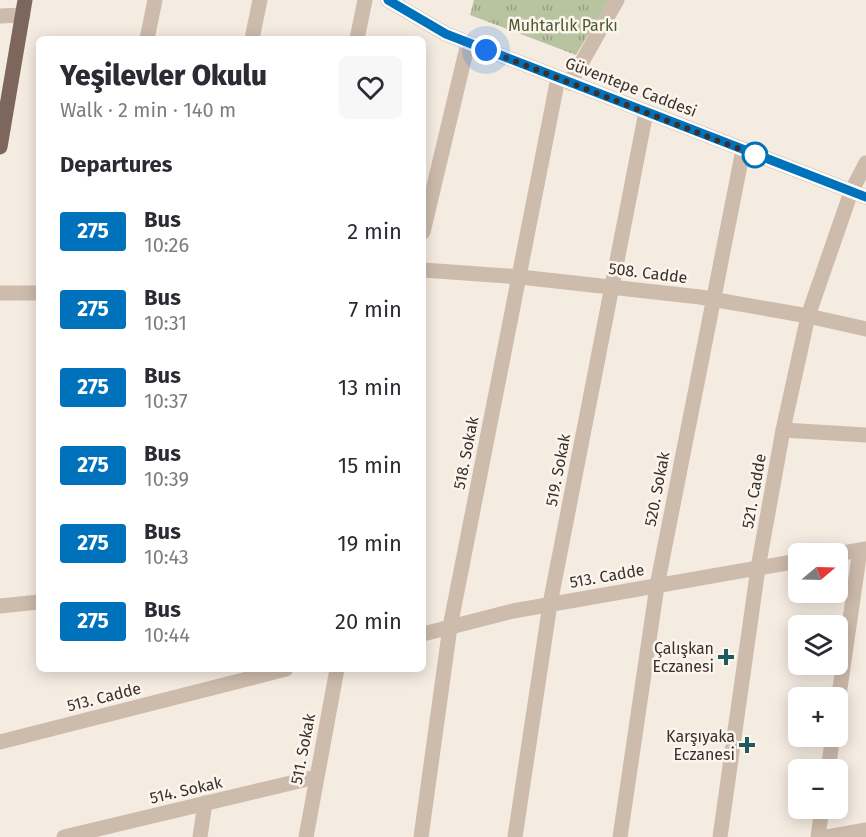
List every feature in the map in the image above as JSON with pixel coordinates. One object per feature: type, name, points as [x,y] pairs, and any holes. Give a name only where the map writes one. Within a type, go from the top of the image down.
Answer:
[{"type":"main road","points":[[0,147],[24,7]]},
{"type":"street","points":[[148,36],[155,0]]},
{"type":"street","points":[[253,36],[260,0]]},
{"type":"street","points":[[358,36],[366,0]]},
{"type":"street","name":"Güventepe Caddesi","points":[[388,0],[446,34],[866,197]]},
{"type":"street","name":"518. Sokak","points":[[421,837],[450,627],[520,277],[564,80],[617,0]]},
{"type":"street","points":[[0,16],[24,7]]},
{"type":"street","points":[[426,219],[468,43]]},
{"type":"street","name":"519. Sokak","points":[[515,837],[550,604],[646,112]]},
{"type":"street","name":"520. Sokak","points":[[620,837],[657,586],[743,150]]},
{"type":"street","name":"521. Cadde","points":[[720,837],[758,568],[783,430],[808,316],[851,192],[866,163]]},
{"type":"street","name":"508. Cadde","points":[[426,270],[520,277],[712,300],[808,316],[866,329]]},
{"type":"street","points":[[0,292],[36,293]]},
{"type":"street","points":[[783,430],[866,435]]},
{"type":"street","points":[[841,687],[863,550],[848,552]]},
{"type":"street","name":"513. Cadde","points":[[426,633],[513,611],[788,563]]},
{"type":"street","points":[[0,606],[36,602]]},
{"type":"street","name":"513. Cadde","points":[[0,742],[274,672]]},
{"type":"street","name":"511. Sokak","points":[[306,837],[336,672]]},
{"type":"street","name":"514. Sokak","points":[[64,837],[92,834],[205,803],[316,777]]},
{"type":"street","points":[[200,837],[205,803]]},
{"type":"street","points":[[818,837],[820,819]]},
{"type":"street","points":[[827,837],[866,833]]},
{"type":"green space","name":"Muhtarlık Parkı","points":[[474,0],[609,0],[576,55],[470,15]]},
{"type":"bus line","name":"275","points":[[388,0],[446,34],[866,197]]},
{"type":"place","name":"Çalışkan Eczanesi","points":[[726,657]]},
{"type":"place","name":"Karşıyaka Eczanesi","points":[[747,745]]},
{"type":"route","points":[[486,50],[765,159],[755,155]]}]
